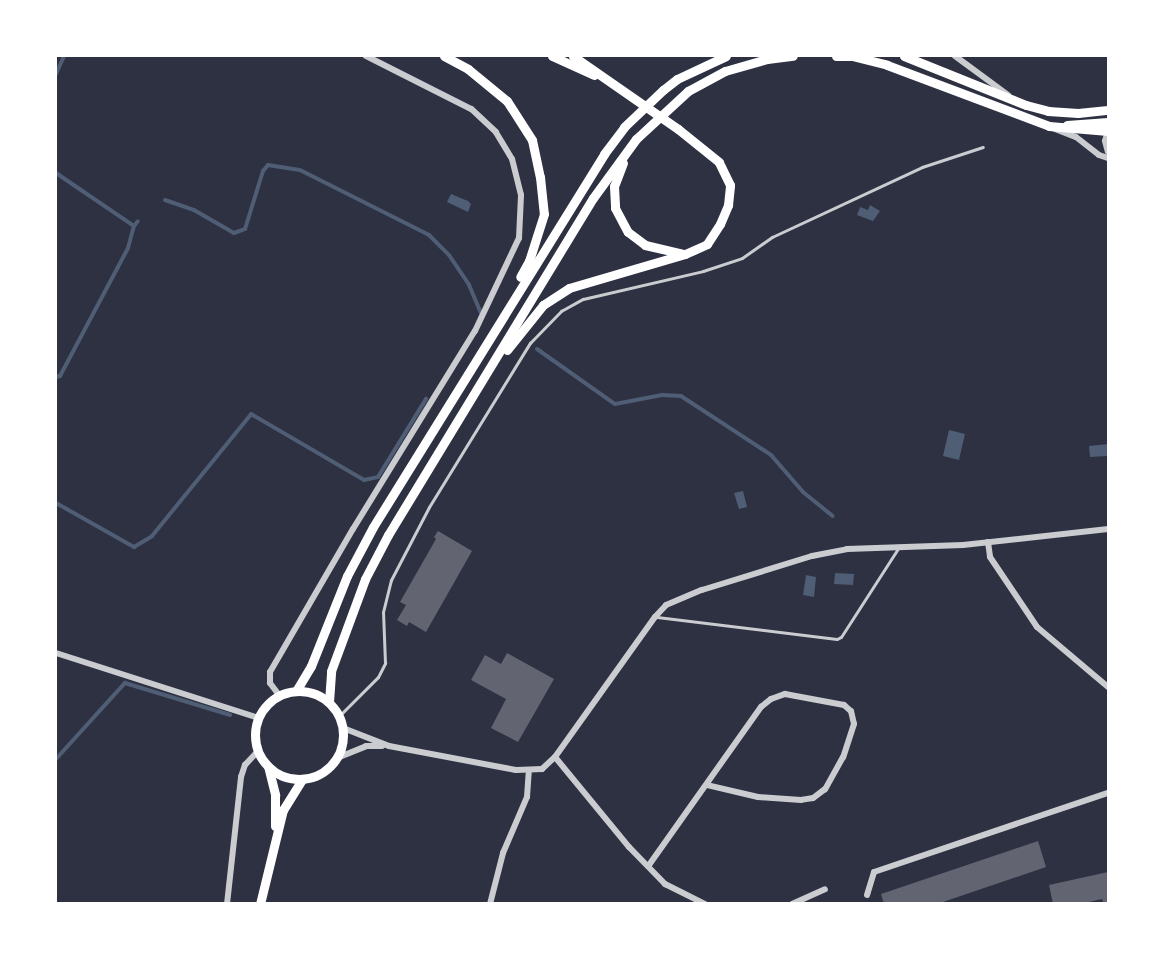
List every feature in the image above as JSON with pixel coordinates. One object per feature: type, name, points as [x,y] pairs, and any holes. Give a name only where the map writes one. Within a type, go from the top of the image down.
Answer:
[{"type":"main road","points":[[444,56],[468,69],[507,102],[532,140],[540,177],[543,214],[529,261],[478,356]]},
{"type":"main road","points":[[552,56],[619,86]]},
{"type":"main road","points":[[483,380],[543,305],[569,288],[685,254],[707,244],[728,205],[730,185],[719,162],[619,86],[573,56]]},
{"type":"main road","points":[[296,691],[311,666],[352,566],[478,356],[582,189],[624,127],[677,79],[726,56]]},
{"type":"main road","points":[[329,702],[331,671],[365,579],[388,535],[592,198],[636,138],[688,91],[725,71],[767,59],[793,56]]},
{"type":"main road","points":[[836,56],[852,56],[887,65],[1052,127],[1108,131]]},
{"type":"main road","points":[[904,56],[1011,97],[1026,105],[1048,111],[1078,113],[1108,110]]},
{"type":"main road","points":[[1052,127],[1108,122]]},
{"type":"main road","points":[[636,138],[614,186],[615,208],[628,232],[645,245],[685,254]]},
{"type":"main road","points":[[268,766],[289,778],[302,779],[322,772],[337,758],[343,743],[343,728],[339,716],[329,702],[319,695],[296,691],[279,695],[271,701],[258,718],[255,729],[258,751],[268,766],[275,795],[275,836]]},
{"type":"main road","points":[[260,903],[283,810],[302,779]]},
{"type":"street","points":[[279,695],[270,683],[270,672],[353,529],[475,331],[519,238],[521,195],[512,159],[496,132],[471,110],[366,56]]},
{"type":"street","points":[[954,56],[1011,97]]},
{"type":"street","points":[[1052,127],[1076,137],[1099,155],[1108,158]]},
{"type":"street","points":[[1108,131],[1105,141],[1108,152]]},
{"type":"street","points":[[343,728],[389,746],[516,770],[542,769],[555,758],[655,617],[666,605],[702,590],[812,556],[847,549],[988,542],[1108,529]]},
{"type":"street","points":[[988,542],[990,558],[1037,627],[1108,687]]},
{"type":"street","points":[[56,653],[258,718]]},
{"type":"street","points":[[649,865],[761,707],[771,699],[785,694],[844,705],[851,711],[854,724],[843,757],[825,789],[813,798],[801,800],[758,797],[707,785]]},
{"type":"street","points":[[337,758],[366,746],[389,746]]},
{"type":"street","points":[[227,903],[241,777],[245,765],[258,751]]},
{"type":"street","points":[[555,758],[629,847],[665,884],[705,903]]},
{"type":"street","points":[[490,903],[503,853],[527,797],[529,770]]},
{"type":"street","points":[[867,895],[874,872],[1108,793]]},
{"type":"street","points":[[792,903],[825,889]]},
{"type":"lane","points":[[339,716],[378,677],[385,663],[383,612],[391,580],[429,507],[530,343],[561,311],[583,299],[703,271],[742,258],[772,237],[922,166],[983,147]]},
{"type":"lane","points":[[655,617],[837,639],[842,637],[899,547]]},
{"type":"water","points":[[451,194],[471,204],[468,212],[447,202]]},
{"type":"water","points":[[870,205],[880,211],[873,221],[857,215],[860,207],[868,210]]},
{"type":"water","points":[[949,430],[965,434],[959,460],[943,456]]},
{"type":"water","points":[[1108,444],[1108,456],[1090,457],[1089,446]]},
{"type":"water","points":[[743,491],[747,507],[739,509],[734,493]]},
{"type":"water","points":[[835,573],[854,574],[853,585],[834,584]]},
{"type":"water","points":[[806,575],[816,577],[814,597],[803,595]]},
{"type":"building","points":[[438,531],[472,551],[426,632],[409,622],[407,626],[397,620],[406,605],[400,602],[436,539],[434,537]]},
{"type":"building","points":[[507,653],[554,679],[518,742],[491,728],[506,699],[471,680],[485,655],[501,664]]},
{"type":"building","points":[[1038,841],[1046,867],[937,904],[884,904],[881,894]]},
{"type":"building","points":[[1108,872],[1108,904],[1104,904],[1102,899],[1080,904],[1053,904],[1049,885]]},
{"type":"waterway","points":[[56,74],[64,56]]},
{"type":"waterway","points":[[165,200],[194,210],[234,233],[245,229],[263,171],[268,165],[300,170],[429,235],[449,255],[469,285],[482,315]]},
{"type":"waterway","points":[[56,173],[134,226],[138,221]]},
{"type":"waterway","points":[[56,377],[60,376],[128,248],[134,226]]},
{"type":"waterway","points":[[537,349],[615,404],[662,395],[681,396],[771,455],[803,492],[833,516]]},
{"type":"waterway","points":[[56,503],[134,547],[152,536],[251,414],[364,480],[378,477],[426,399]]},
{"type":"waterway","points":[[56,759],[125,683],[230,715]]}]
